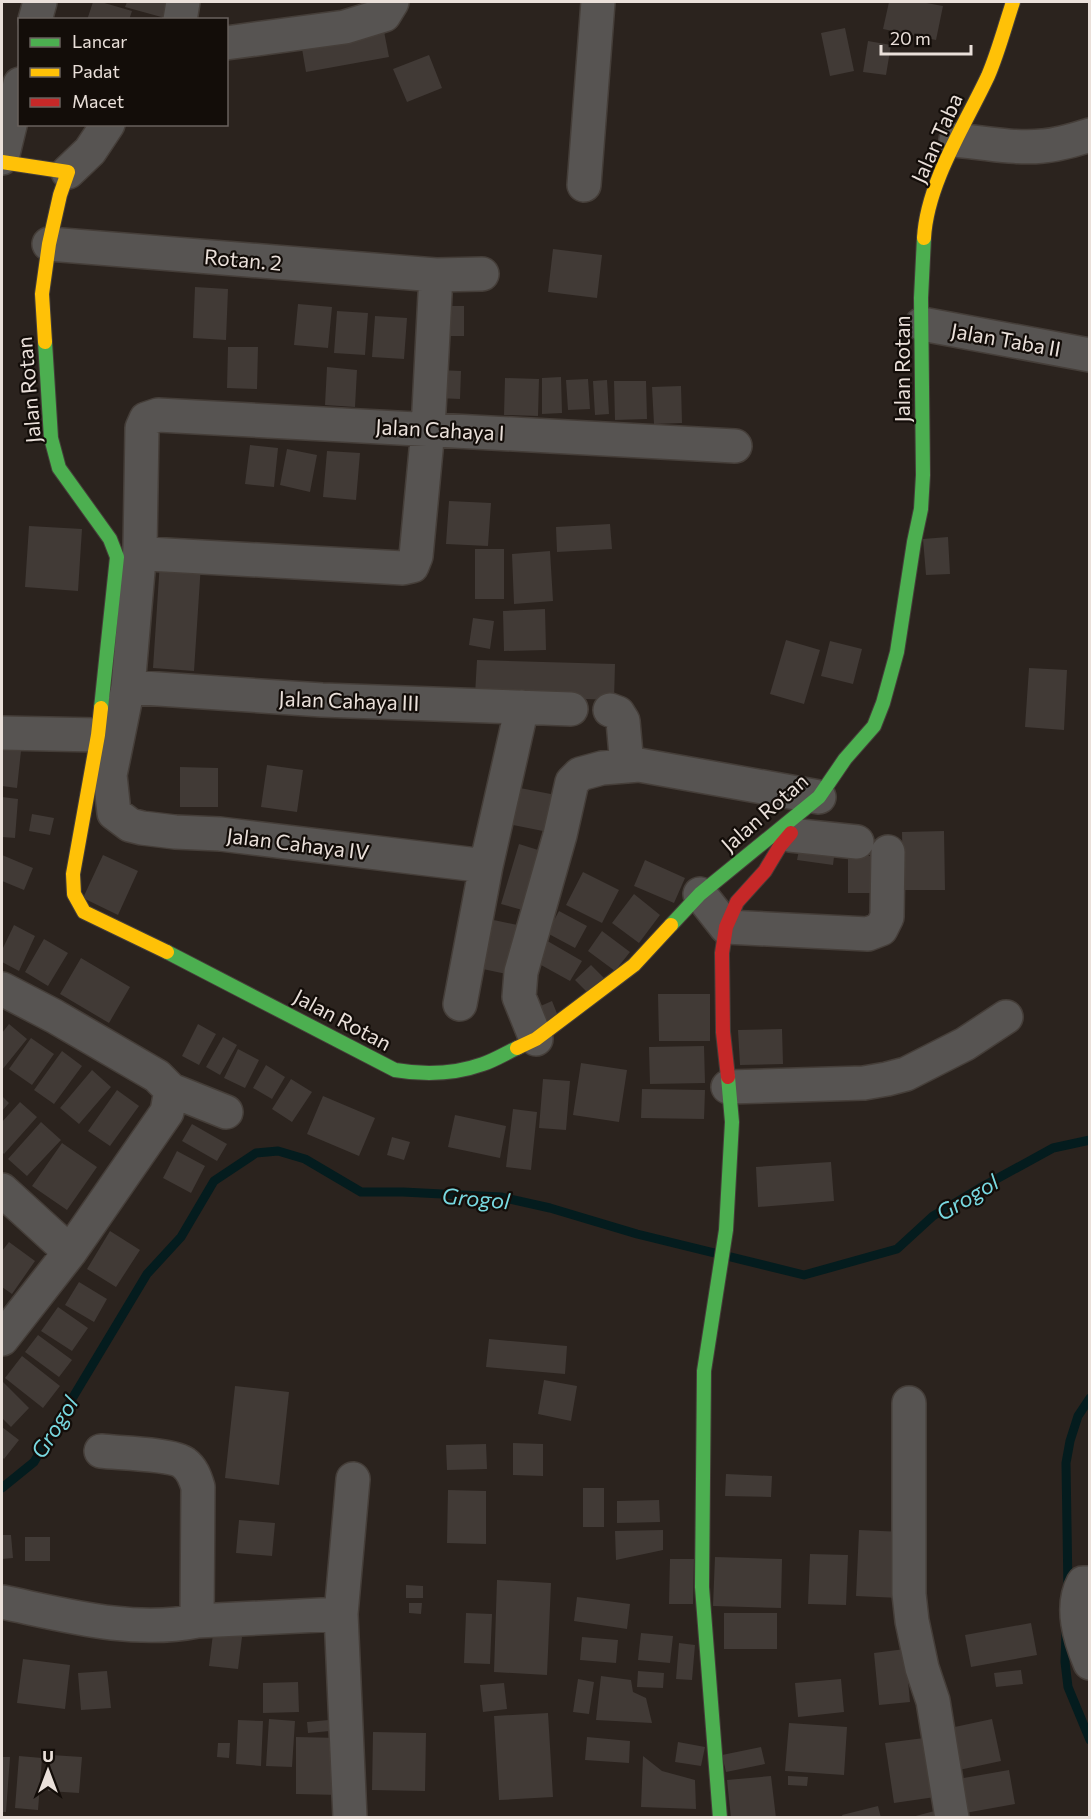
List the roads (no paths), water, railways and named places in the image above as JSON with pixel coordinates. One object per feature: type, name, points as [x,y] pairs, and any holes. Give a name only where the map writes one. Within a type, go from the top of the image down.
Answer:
[{"type":"street","points":[[36,18],[40,2]]},
{"type":"street","points":[[180,18],[183,2]]},
{"type":"street","points":[[228,43],[345,27],[384,15],[392,2]]},
{"type":"street","points":[[584,185],[598,2]]},
{"type":"street","name":"Jalan Taba","points":[[922,311],[925,225],[932,198],[956,140],[989,73],[1013,2]]},
{"type":"street","points":[[18,92],[2,160],[68,172],[90,151],[107,126]]},
{"type":"street","points":[[956,140],[1041,146],[1067,142],[1089,135]]},
{"type":"street","name":"Jalan Rotan","points":[[68,172],[60,195],[49,244],[42,294],[51,438],[59,468],[110,539],[117,557],[98,735],[73,874],[72,888],[75,901],[84,912],[395,1070],[411,1073],[453,1072],[484,1064],[536,1039],[634,965],[700,894],[819,797],[845,759],[874,726],[897,652],[921,508],[923,475],[922,311]]},
{"type":"street","name":"Rotan. 2","points":[[49,244],[436,274],[482,274]]},
{"type":"street","points":[[140,548],[148,554],[403,568],[412,566],[416,556],[428,429],[436,274]]},
{"type":"street","name":"Jalan Taba II","points":[[922,311],[1089,355]]},
{"type":"street","name":"Jalan Cahaya I","points":[[140,548],[142,428],[146,419],[158,415],[735,446]]},
{"type":"street","points":[[128,687],[140,548]]},
{"type":"street","name":"Jalan Cahaya III","points":[[128,687],[322,700],[571,709]]},
{"type":"street","name":"Jalan Cahaya IV","points":[[128,687],[110,775],[114,813],[130,825],[175,832],[220,834],[486,866]]},
{"type":"street","points":[[460,1004],[486,866],[522,707]]},
{"type":"street","points":[[610,710],[618,713],[623,721],[627,766]]},
{"type":"street","points":[[2,733],[98,735]]},
{"type":"street","points":[[536,1039],[519,997],[521,972],[560,835],[572,782],[580,774],[639,765],[819,797],[780,846],[765,871],[737,902],[726,927],[722,953],[722,992],[732,1122],[726,1230],[704,1371],[702,1587],[720,1818]]},
{"type":"street","points":[[790,835],[857,842]]},
{"type":"street","points":[[700,894],[726,927],[868,934],[881,929],[887,917],[888,852]]},
{"type":"street","points":[[2,989],[54,1016],[157,1076],[171,1090],[226,1112]]},
{"type":"street","points":[[728,1087],[864,1083],[887,1079],[906,1074],[965,1044],[1006,1017]]},
{"type":"street","points":[[2,1339],[70,1252],[167,1112],[171,1090]]},
{"type":"street","points":[[2,1190],[70,1252]]},
{"type":"street","points":[[909,1403],[910,1603],[922,1668],[933,1701],[952,1818]]},
{"type":"street","points":[[101,1451],[170,1458],[183,1461],[193,1472],[198,1487],[197,1621]]},
{"type":"street","points":[[350,1818],[340,1614],[354,1479]]},
{"type":"street","points":[[1085,1600],[1084,1649],[1089,1663]]},
{"type":"street","points":[[2,1602],[81,1619],[174,1626],[197,1621],[340,1614]]},
{"type":"waterway","name":"Grogol","points":[[2,1488],[34,1462],[147,1274],[181,1237],[214,1181],[256,1153],[278,1151],[305,1159],[361,1192],[501,1197],[550,1208],[637,1234],[804,1275],[897,1249],[933,1216],[980,1188],[1053,1148],[1090,1140]]},
{"type":"waterway","name":"Grogol","points":[[1068,1590],[1066,1463],[1078,1416],[1090,1398]]},
{"type":"waterway","name":"Grogol","points":[[1066,1633],[1065,1662],[1068,1687],[1090,1740]]}]
